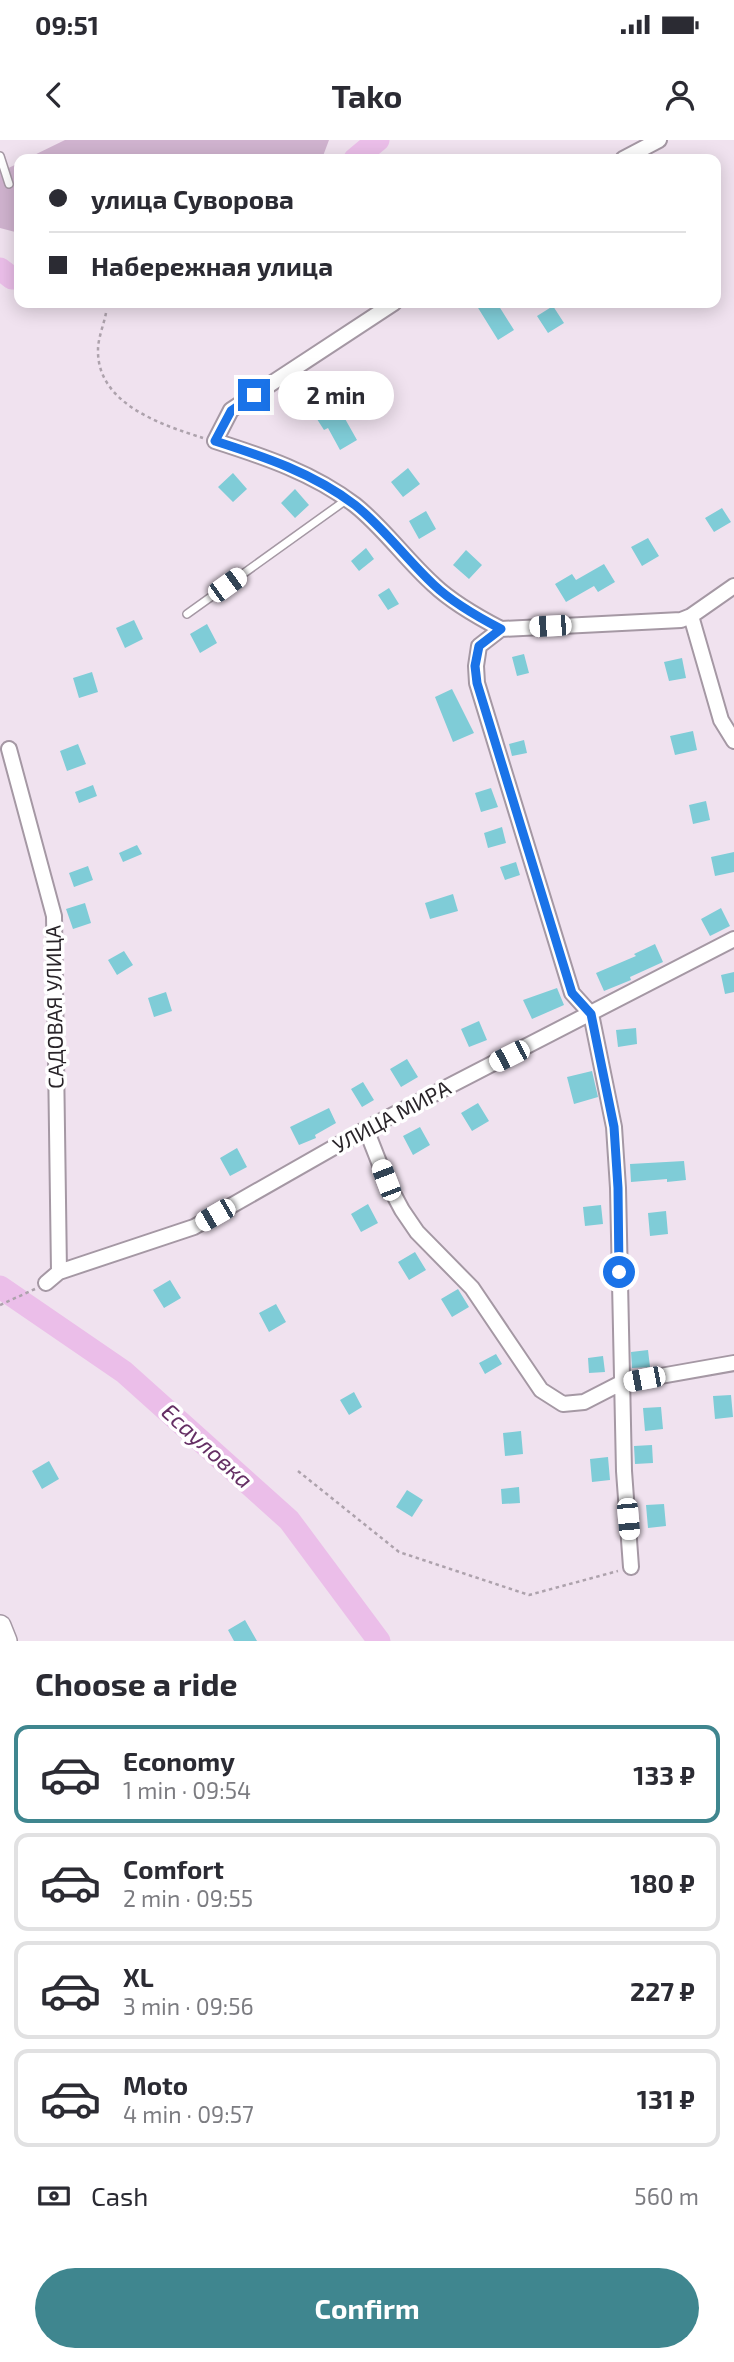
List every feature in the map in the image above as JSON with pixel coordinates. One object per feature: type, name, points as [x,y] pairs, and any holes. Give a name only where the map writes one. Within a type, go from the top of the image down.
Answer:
[{"type":"street","points":[[632,154],[659,140]]},
{"type":"street","points":[[386,308],[231,411],[215,441],[287,465],[331,488],[365,514],[435,587],[501,629],[664,621],[691,616],[734,586]]},
{"type":"street","points":[[691,616],[721,720],[734,741]]},
{"type":"street","points":[[501,629],[479,646],[475,666],[477,683],[572,993],[591,1014],[615,1139],[624,1471],[631,1567]]},
{"type":"street","name":"САДОВАЯ УЛИЦА","points":[[9,749],[54,916],[59,1272]]},
{"type":"street","name":"УЛИЦА МИРА","points":[[47,1283],[59,1272],[194,1227],[366,1129],[734,939]]},
{"type":"street","points":[[366,1129],[386,1180],[417,1232],[472,1288],[541,1390],[551,1398],[563,1404],[592,1400],[621,1383],[734,1363]]},
{"type":"street","points":[[0,1626],[6,1641]]},
{"type":"lane","points":[[0,156],[9,184]]},
{"type":"lane","points":[[187,614],[346,499]]},
{"type":"path","points":[[106,313],[98,350],[102,374],[111,389],[128,405],[167,427],[215,441]]},
{"type":"path","points":[[0,1305],[47,1283]]},
{"type":"path","points":[[298,1471],[400,1552],[529,1595],[631,1567]]},
{"type":"shaded area","points":[[65,140],[329,140],[324,154],[36,154]]},
{"type":"shaded area","points":[[14,165],[14,232],[0,228],[0,172]]},
{"type":"building","points":[[478,308],[500,308],[514,330],[498,340]]},
{"type":"building","points":[[554,308],[564,323],[548,333],[537,316]]},
{"type":"building","points":[[358,389],[367,403],[344,417],[357,440],[340,450],[328,428],[324,430],[315,416]]},
{"type":"building","points":[[408,468],[420,484],[403,497],[391,482]]},
{"type":"building","points":[[233,473],[247,489],[233,502],[218,487]]},
{"type":"building","points":[[295,489],[309,505],[295,518],[281,503]]},
{"type":"building","points":[[722,508],[731,522],[714,532],[705,518]]},
{"type":"building","points":[[426,511],[436,529],[419,539],[409,521]]},
{"type":"building","points":[[648,538],[659,556],[642,566],[631,547]]},
{"type":"building","points":[[366,548],[374,559],[359,571],[351,561]]},
{"type":"building","points":[[466,550],[482,565],[469,579],[453,565]]},
{"type":"building","points":[[604,564],[615,582],[598,592],[594,586],[566,602],[555,584],[572,574],[576,580]]},
{"type":"building","points":[[389,588],[399,604],[388,610],[378,595]]},
{"type":"building","points":[[134,620],[143,639],[125,648],[116,628]]},
{"type":"building","points":[[207,624],[217,643],[200,653],[190,634]]},
{"type":"building","points":[[524,654],[529,673],[517,676],[512,657]]},
{"type":"building","points":[[682,658],[686,678],[669,681],[664,662]]},
{"type":"building","points":[[92,672],[98,692],[79,698],[73,678]]},
{"type":"building","points":[[452,689],[474,733],[453,742],[435,697]]},
{"type":"building","points":[[693,731],[697,750],[675,755],[670,736]]},
{"type":"building","points":[[524,740],[527,753],[512,756],[509,744]]},
{"type":"building","points":[[78,744],[86,764],[67,771],[60,751]]},
{"type":"building","points":[[93,785],[97,796],[79,803],[75,792]]},
{"type":"building","points":[[491,788],[498,807],[481,812],[475,793]]},
{"type":"building","points":[[706,801],[710,820],[693,824],[689,805]]},
{"type":"building","points":[[502,827],[506,843],[488,848],[484,833]]},
{"type":"building","points":[[137,845],[142,854],[123,862],[119,853]]},
{"type":"building","points":[[734,852],[734,872],[715,876],[711,857]]},
{"type":"building","points":[[516,862],[520,875],[505,880],[500,867]]},
{"type":"building","points":[[88,866],[93,880],[74,887],[69,873]]},
{"type":"building","points":[[453,894],[458,911],[430,919],[425,903]]},
{"type":"building","points":[[85,903],[91,923],[73,929],[66,909]]},
{"type":"building","points":[[721,908],[730,926],[710,936],[701,919]]},
{"type":"building","points":[[655,944],[663,962],[604,991],[596,973],[636,956],[634,954]]},
{"type":"building","points":[[124,951],[133,965],[117,975],[108,960]]},
{"type":"building","points":[[734,972],[734,992],[725,994],[721,975]]},
{"type":"building","points":[[557,988],[564,1005],[532,1019],[523,1000]]},
{"type":"building","points":[[166,992],[172,1011],[154,1017],[148,998]]},
{"type":"building","points":[[479,1021],[487,1040],[469,1047],[461,1029]]},
{"type":"building","points":[[636,1028],[637,1044],[618,1047],[616,1030]]},
{"type":"building","points":[[407,1059],[418,1077],[401,1087],[390,1069]]},
{"type":"building","points":[[592,1071],[598,1097],[574,1104],[567,1077]]},
{"type":"building","points":[[363,1082],[374,1100],[362,1107],[351,1089]]},
{"type":"building","points":[[478,1103],[489,1121],[472,1131],[461,1113]]},
{"type":"building","points":[[329,1108],[336,1123],[315,1135],[316,1138],[299,1145],[290,1127]]},
{"type":"building","points":[[420,1127],[430,1145],[413,1155],[403,1136]]},
{"type":"building","points":[[237,1148],[247,1167],[230,1176],[220,1158]]},
{"type":"building","points":[[684,1161],[686,1180],[631,1182],[630,1164]]},
{"type":"building","points":[[368,1204],[378,1223],[361,1232],[351,1214]]},
{"type":"building","points":[[601,1205],[603,1224],[585,1226],[583,1207]]},
{"type":"building","points":[[666,1211],[668,1234],[650,1236],[648,1213]]},
{"type":"building","points":[[415,1252],[426,1270],[409,1280],[398,1262]]},
{"type":"building","points":[[170,1280],[181,1298],[164,1308],[153,1290]]},
{"type":"building","points":[[458,1289],[469,1307],[452,1317],[441,1299]]},
{"type":"building","points":[[276,1304],[286,1322],[269,1332],[259,1313]]},
{"type":"building","points":[[648,1350],[650,1367],[632,1368],[631,1352]]},
{"type":"building","points":[[496,1354],[502,1364],[485,1374],[479,1363]]},
{"type":"building","points":[[603,1356],[605,1372],[589,1373],[588,1358]]},
{"type":"building","points":[[354,1392],[362,1407],[349,1415],[340,1400]]},
{"type":"building","points":[[731,1395],[733,1417],[715,1419],[713,1396]]},
{"type":"building","points":[[661,1407],[663,1429],[645,1431],[643,1408]]},
{"type":"building","points":[[521,1431],[523,1454],[505,1456],[503,1433]]},
{"type":"building","points":[[652,1445],[653,1463],[635,1464],[634,1446]]},
{"type":"building","points":[[608,1457],[610,1480],[592,1482],[590,1459]]},
{"type":"building","points":[[49,1461],[59,1479],[42,1489],[32,1471]]},
{"type":"building","points":[[519,1487],[520,1503],[502,1504],[501,1489]]},
{"type":"building","points":[[407,1490],[423,1500],[412,1517],[396,1507]]},
{"type":"building","points":[[664,1504],[666,1526],[648,1528],[646,1505]]},
{"type":"building","points":[[245,1620],[257,1641],[234,1641],[228,1630]]},
{"type":"waterway","name":"Есауловка","points":[[361,154],[378,140]]},
{"type":"waterway","name":"Есауловка","points":[[0,269],[14,278]]},
{"type":"waterway","name":"Есауловка","points":[[0,1287],[124,1372],[289,1520],[379,1641]]},
{"type":"route","points":[[254,395],[231,411],[215,441],[287,465],[331,488],[365,514],[435,587],[501,629],[479,646],[475,666],[477,683],[572,993],[591,1014],[614,1127],[619,1272]]}]
